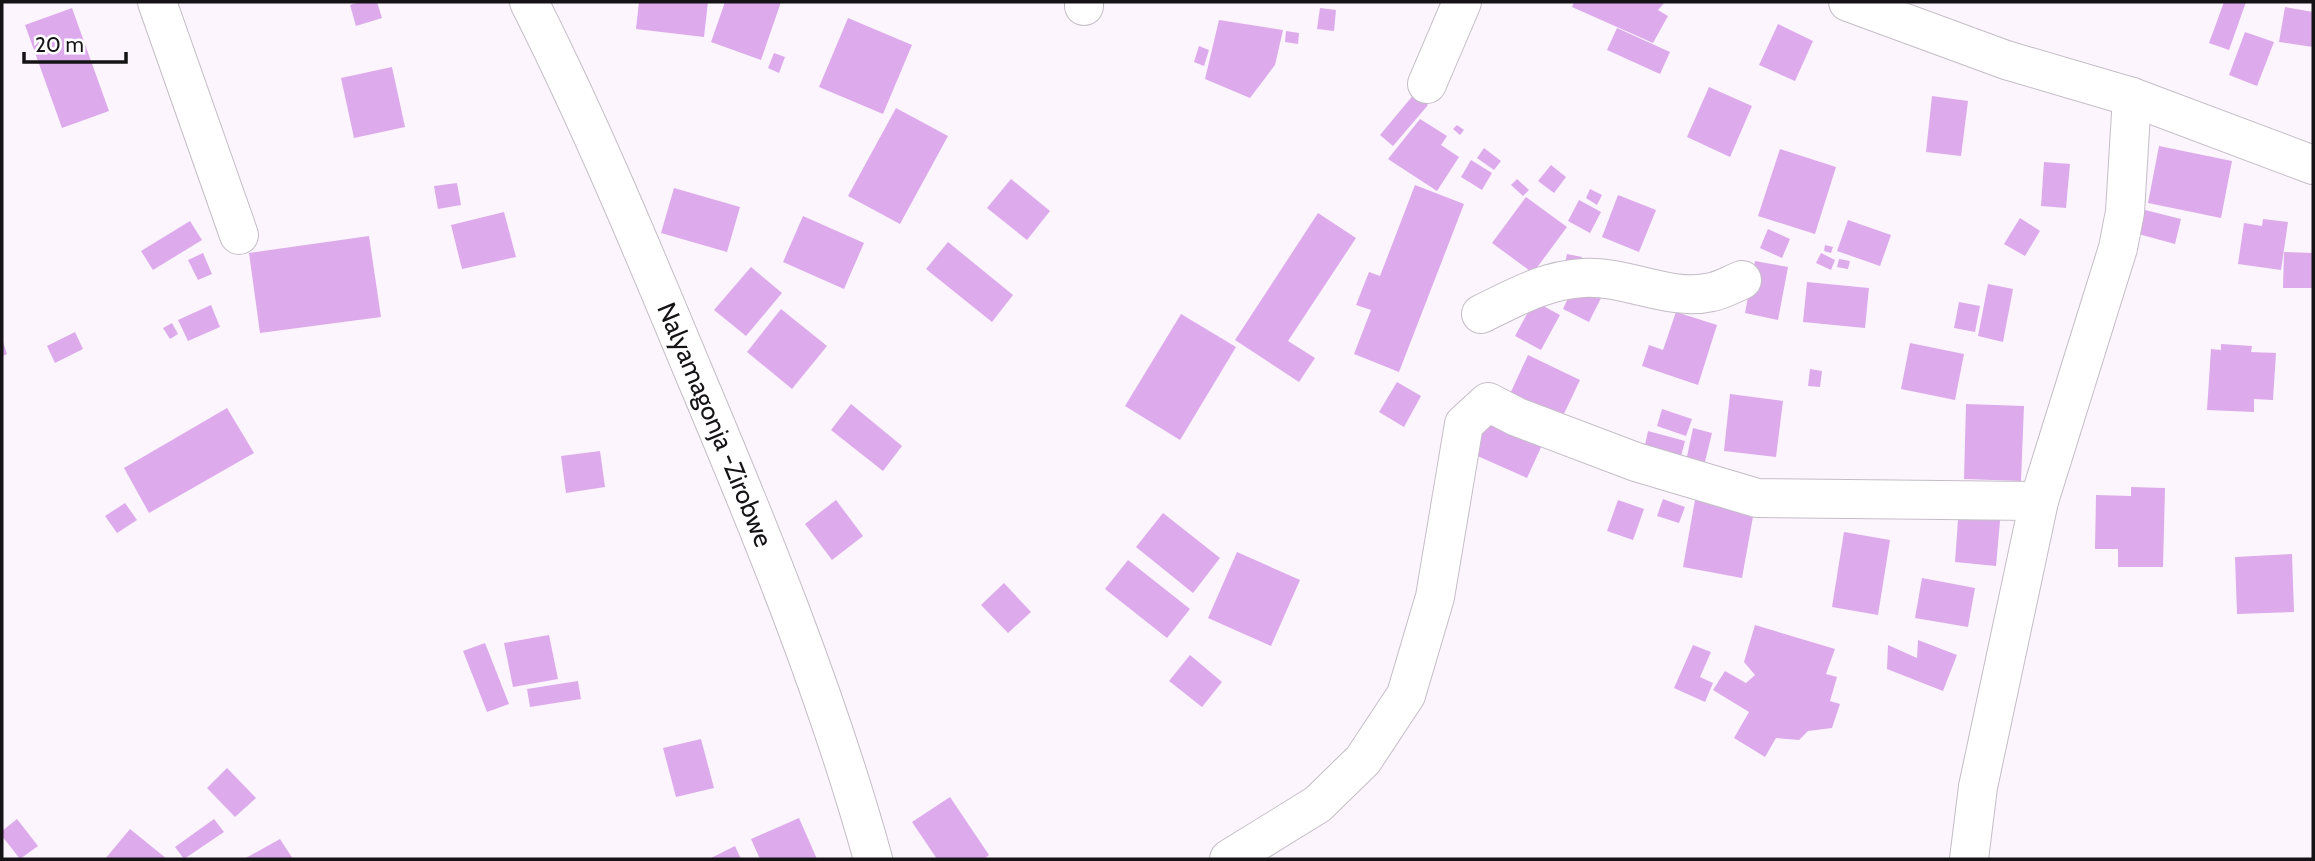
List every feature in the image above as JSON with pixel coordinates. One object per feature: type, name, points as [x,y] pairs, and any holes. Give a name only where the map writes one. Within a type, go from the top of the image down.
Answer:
[{"type":"street","points":[[157,2],[239,235]]},
{"type":"street","name":"Nalyamagonja -Zirobwe","points":[[529,2],[584,112],[774,562],[856,797],[873,859]]},
{"type":"street","points":[[1427,83],[1462,2]]},
{"type":"street","points":[[1848,2],[2006,60],[2132,97],[2313,165]]},
{"type":"street","points":[[1969,859],[1978,787],[2039,501],[2118,248],[2125,212],[2132,97]]},
{"type":"street","points":[[1481,314],[1550,282],[1584,277],[1621,279],[1668,292],[1710,292],[1742,280]]},
{"type":"street","points":[[1229,859],[1318,804],[1363,760],[1406,695],[1435,597],[1464,424],[1488,402],[1517,417],[1636,462],[1757,498],[2039,501]]},
{"type":"building","points":[[377,2],[382,18],[356,26],[350,5]]},
{"type":"building","points":[[639,2],[708,2],[704,37],[636,29]]},
{"type":"building","points":[[725,2],[781,2],[761,60],[711,42]]},
{"type":"building","points":[[1574,2],[1665,2],[1658,10],[1668,16],[1653,43],[1572,7]]},
{"type":"building","points":[[2224,2],[2246,2],[2229,50],[2209,43]]},
{"type":"building","points":[[2285,7],[2313,12],[2313,47],[2279,42]]},
{"type":"building","points":[[72,8],[109,111],[62,128],[25,25]]},
{"type":"building","points":[[1320,8],[1336,10],[1334,31],[1317,29]]},
{"type":"building","points":[[848,18],[912,45],[883,114],[819,87]]},
{"type":"building","points":[[1219,20],[1283,30],[1275,65],[1250,98],[1205,79]]},
{"type":"building","points":[[1778,24],[1813,41],[1795,81],[1759,65]]},
{"type":"building","points":[[1617,28],[1670,52],[1660,74],[1607,50]]},
{"type":"building","points":[[1286,31],[1299,33],[1298,44],[1285,42]]},
{"type":"building","points":[[2245,32],[2274,42],[2257,86],[2229,75]]},
{"type":"building","points":[[1199,46],[1209,50],[1204,66],[1194,62]]},
{"type":"building","points":[[774,53],[785,57],[779,73],[768,68]]},
{"type":"building","points":[[392,67],[405,127],[354,138],[341,78]]},
{"type":"building","points":[[1709,87],[1752,106],[1730,157],[1687,137]]},
{"type":"building","points":[[1415,93],[1428,105],[1393,146],[1380,135]]},
{"type":"building","points":[[1932,96],[1968,101],[1961,156],[1926,152]]},
{"type":"building","points":[[896,108],[948,136],[900,224],[848,196]]},
{"type":"building","points":[[1420,119],[1447,136],[1441,145],[1459,157],[1437,191],[1388,159]]},
{"type":"building","points":[[1457,125],[1464,130],[1460,135],[1453,129]]},
{"type":"building","points":[[2159,146],[2232,161],[2221,218],[2148,203]]},
{"type":"building","points":[[1484,148],[1501,161],[1494,170],[1477,158]]},
{"type":"building","points":[[1780,149],[1836,167],[1815,234],[1758,216]]},
{"type":"building","points":[[1471,160],[1492,173],[1482,190],[1461,177]]},
{"type":"building","points":[[2044,162],[2070,164],[2066,208],[2041,206]]},
{"type":"building","points":[[1551,165],[1566,177],[1554,193],[1538,181]]},
{"type":"building","points":[[1011,179],[1050,211],[1027,240],[987,208]]},
{"type":"building","points":[[1517,179],[1529,190],[1523,196],[1511,185]]},
{"type":"building","points":[[457,183],[461,205],[438,209],[434,186]]},
{"type":"building","points":[[1415,185],[1464,204],[1399,372],[1354,354],[1371,310],[1356,305],[1369,272],[1380,276]]},
{"type":"building","points":[[674,188],[740,207],[727,252],[661,233]]},
{"type":"building","points":[[1590,189],[1602,195],[1597,205],[1586,198]]},
{"type":"building","points":[[1618,195],[1656,210],[1639,252],[1602,237]]},
{"type":"building","points":[[1526,197],[1567,227],[1533,273],[1492,243]]},
{"type":"building","points":[[1579,200],[1601,212],[1590,233],[1568,221]]},
{"type":"building","points":[[2137,208],[2181,219],[2175,244],[2131,232]]},
{"type":"building","points":[[504,212],[516,257],[462,269],[451,225]]},
{"type":"building","points":[[1318,213],[1356,238],[1288,341],[1315,358],[1299,382],[1235,340]]},
{"type":"building","points":[[803,216],[864,243],[844,289],[783,262]]},
{"type":"building","points":[[2020,218],[2040,231],[2025,256],[2004,244]]},
{"type":"building","points":[[2263,219],[2288,222],[2281,270],[2238,264],[2244,223],[2262,226]]},
{"type":"building","points":[[1848,220],[1891,235],[1880,266],[1837,251]]},
{"type":"building","points":[[190,221],[202,240],[153,270],[141,251]]},
{"type":"building","points":[[1768,229],[1790,239],[1782,258],[1760,248]]},
{"type":"building","points":[[369,236],[381,317],[260,333],[249,253]]},
{"type":"building","points":[[948,242],[1013,295],[992,322],[926,269]]},
{"type":"building","points":[[1825,245],[1833,247],[1831,253],[1824,251]]},
{"type":"building","points":[[2284,252],[2313,253],[2312,288],[2283,288]]},
{"type":"building","points":[[203,253],[212,274],[198,280],[188,260]]},
{"type":"building","points":[[1821,253],[1835,260],[1831,270],[1816,263]]},
{"type":"building","points":[[1567,254],[1582,257],[1579,271],[1564,268]]},
{"type":"building","points":[[1839,259],[1850,261],[1848,269],[1837,267]]},
{"type":"building","points":[[1755,261],[1788,267],[1778,320],[1745,313]]},
{"type":"building","points":[[751,267],[782,293],[746,336],[714,310]]},
{"type":"building","points":[[1807,282],[1869,288],[1865,328],[1803,322]]},
{"type":"building","points":[[1988,284],[2013,289],[2003,342],[1978,336]]},
{"type":"building","points":[[1574,285],[1601,298],[1589,322],[1563,309]]},
{"type":"building","points":[[1534,301],[1560,315],[1541,350],[1515,336]]},
{"type":"building","points":[[1959,302],[1980,306],[1975,332],[1954,328]]},
{"type":"building","points":[[211,305],[220,327],[188,341],[178,320]]},
{"type":"building","points":[[781,309],[827,346],[792,389],[747,352]]},
{"type":"building","points":[[1676,312],[1717,325],[1698,385],[1642,366],[1649,345],[1663,350]]},
{"type":"building","points":[[1181,314],[1236,347],[1180,440],[1125,406]]},
{"type":"building","points":[[172,323],[178,334],[170,339],[163,328]]},
{"type":"building","points":[[75,332],[83,349],[55,363],[47,346]]},
{"type":"building","points":[[2,339],[7,354],[2,356]]},
{"type":"building","points":[[1910,343],[1964,354],[1955,400],[1901,389]]},
{"type":"building","points":[[2221,344],[2252,346],[2251,352],[2276,353],[2273,400],[2254,399],[2254,412],[2207,410],[2211,349],[2221,350]]},
{"type":"building","points":[[1528,355],[1580,380],[1561,420],[1509,396]]},
{"type":"building","points":[[1810,369],[1822,371],[1820,387],[1808,386]]},
{"type":"building","points":[[1397,382],[1421,396],[1404,427],[1379,412]]},
{"type":"building","points":[[1730,394],[1783,401],[1776,457],[1724,451]]},
{"type":"building","points":[[851,404],[902,446],[883,471],[831,430]]},
{"type":"building","points":[[1966,404],[2024,406],[2021,481],[1964,479]]},
{"type":"building","points":[[227,408],[254,453],[149,513],[124,468]]},
{"type":"building","points":[[1662,409],[1692,419],[1686,436],[1657,426]]},
{"type":"building","points":[[1488,420],[1543,443],[1527,478],[1473,454]]},
{"type":"building","points":[[1693,428],[1712,433],[1703,470],[1685,466]]},
{"type":"building","points":[[1648,431],[1685,441],[1680,460],[1644,450]]},
{"type":"building","points":[[600,451],[605,487],[566,493],[561,456]]},
{"type":"building","points":[[2131,487],[2165,488],[2163,567],[2118,567],[2118,549],[2095,549],[2096,495],[2131,496]]},
{"type":"building","points":[[1663,499],[1685,507],[1679,523],[1657,516]]},
{"type":"building","points":[[836,500],[863,536],[832,560],[805,524]]},
{"type":"building","points":[[1618,500],[1644,509],[1633,540],[1607,531]]},
{"type":"building","points":[[1695,500],[1754,511],[1742,578],[1683,567]]},
{"type":"building","points":[[125,503],[137,520],[117,533],[105,516]]},
{"type":"building","points":[[1959,506],[2001,510],[1996,566],[1955,562]]},
{"type":"building","points":[[1163,513],[1220,558],[1193,593],[1136,547]]},
{"type":"building","points":[[1844,532],[1890,540],[1878,615],[1832,607]]},
{"type":"building","points":[[1237,552],[1300,580],[1271,646],[1208,618]]},
{"type":"building","points":[[2292,554],[2294,612],[2237,614],[2235,557]]},
{"type":"building","points":[[1128,560],[1190,609],[1167,638],[1105,589]]},
{"type":"building","points":[[1922,578],[1975,588],[1968,627],[1915,618]]},
{"type":"building","points":[[1004,583],[1031,612],[1008,633],[981,605]]},
{"type":"building","points":[[1755,625],[1835,649],[1826,674],[1837,677],[1830,701],[1840,704],[1832,728],[1808,731],[1799,740],[1776,738],[1765,757],[1734,738],[1749,712],[1713,690],[1725,671],[1746,683],[1755,675],[1744,662]]},
{"type":"building","points":[[549,635],[558,679],[513,687],[504,643]]},
{"type":"building","points":[[1918,640],[1957,655],[1943,691],[1887,669],[1888,645],[1917,658]]},
{"type":"building","points":[[485,643],[509,704],[487,712],[463,651]]},
{"type":"building","points":[[1693,645],[1711,652],[1700,677],[1713,683],[1705,702],[1674,688]]},
{"type":"building","points":[[1190,655],[1222,682],[1202,707],[1169,681]]},
{"type":"building","points":[[578,681],[581,699],[530,707],[527,689]]},
{"type":"building","points":[[701,739],[714,788],[676,797],[663,748]]},
{"type":"building","points":[[227,768],[256,798],[235,817],[207,788]]},
{"type":"building","points":[[950,797],[989,855],[984,859],[937,859],[912,822]]},
{"type":"building","points":[[799,818],[817,859],[760,859],[751,839]]},
{"type":"building","points":[[17,819],[38,846],[20,859],[2,836],[2,831]]},
{"type":"building","points":[[214,819],[224,832],[184,859],[175,847]]},
{"type":"building","points":[[130,829],[167,859],[105,859]]},
{"type":"building","points":[[280,839],[293,859],[244,859]]},
{"type":"building","points":[[735,846],[741,859],[709,859]]}]
